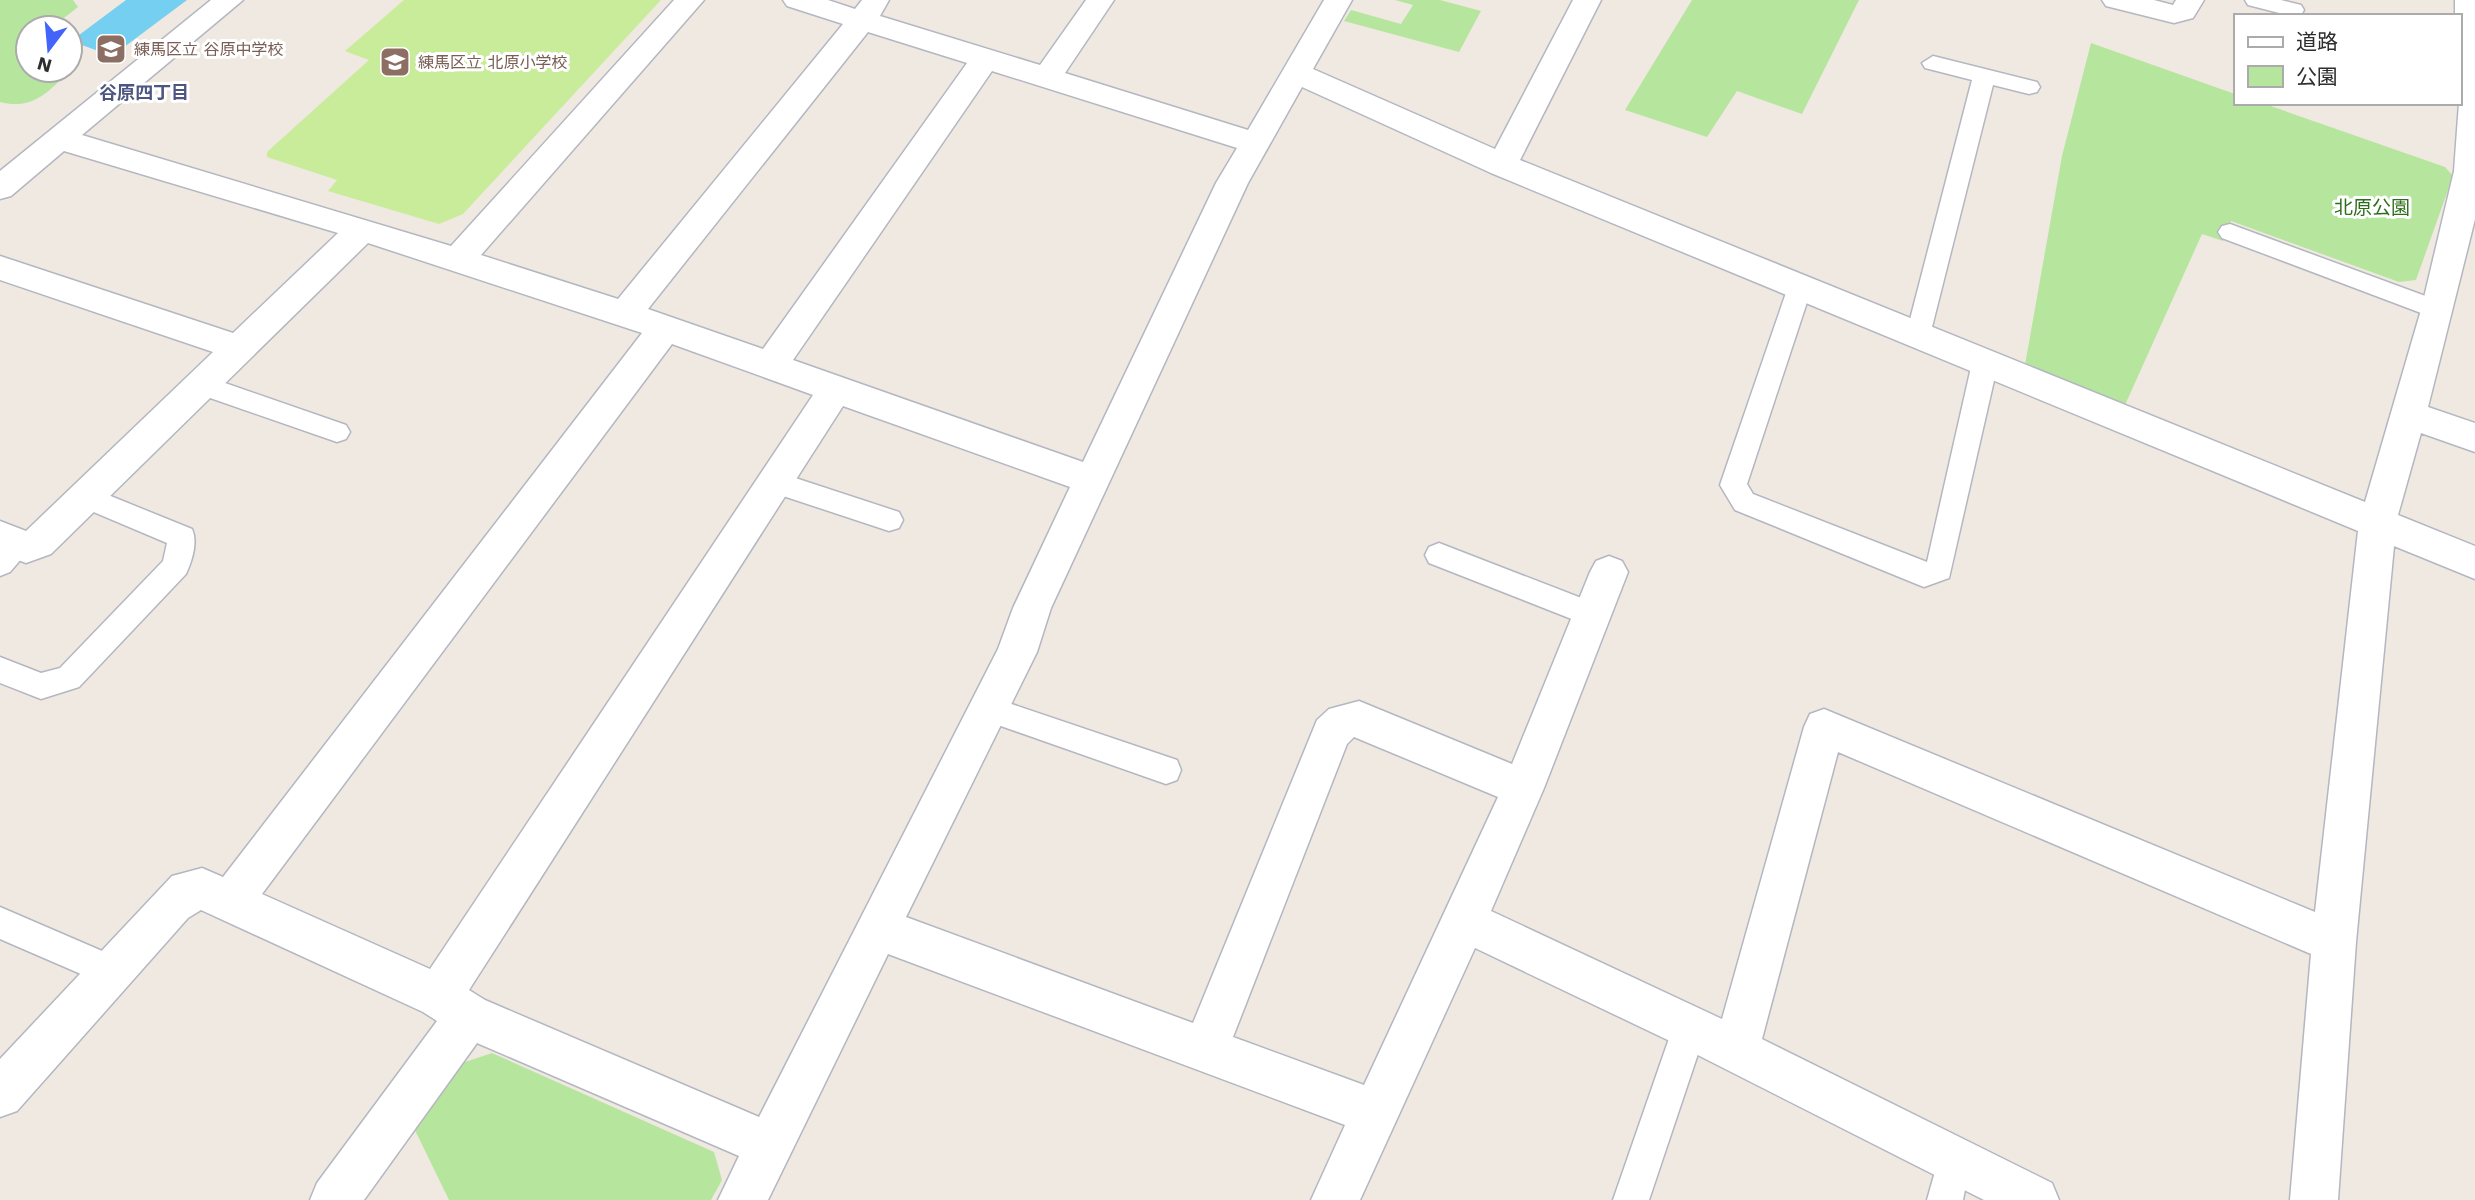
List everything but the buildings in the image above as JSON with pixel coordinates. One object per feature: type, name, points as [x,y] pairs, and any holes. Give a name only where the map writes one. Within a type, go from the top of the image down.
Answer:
[{"type":"street","points":[[0,188],[229,0]]},
{"type":"street","points":[[458,259],[690,0]]},
{"type":"street","points":[[797,0],[870,10],[986,58],[1255,143]]},
{"type":"street","points":[[1047,77],[1100,0]]},
{"type":"street","points":[[742,1200],[1017,653],[1032,608],[1232,183],[1338,0]]},
{"type":"street","points":[[1502,165],[1587,0]]},
{"type":"street","points":[[2116,0],[2174,14],[2183,12],[2190,0]]},
{"type":"street","points":[[2314,1200],[2334,942],[2376,525],[2438,310],[2468,221],[2472,104],[2469,0]]},
{"type":"street","points":[[625,314],[870,10]]},
{"type":"street","points":[[771,365],[986,58]]},
{"type":"street","points":[[1296,74],[1502,165],[2376,525],[2475,563]]},
{"type":"street","points":[[60,139],[362,229],[625,314],[1092,480]]},
{"type":"street","points":[[7,548],[38,543],[362,229]]},
{"type":"street","points":[[0,268],[240,348]]},
{"type":"street","points":[[231,901],[665,328]]},
{"type":"street","points":[[334,1200],[774,482],[836,388]]},
{"type":"street","points":[[2408,414],[2475,439]]},
{"type":"street","points":[[1335,1200],[1465,921],[1523,788],[1609,572]]},
{"type":"street","points":[[1205,1050],[1331,733],[1339,724],[1348,719],[1359,719],[1523,788]]},
{"type":"street","points":[[1736,1049],[1824,727],[2334,942]]},
{"type":"street","points":[[0,1094],[187,891],[202,889],[454,1006],[771,1146]]},
{"type":"street","points":[[1465,921],[1736,1049],[1949,1180],[2035,1200]]},
{"type":"street","points":[[878,929],[1375,1113]]},
{"type":"lane","points":[[2255,0],[2294,10]]},
{"type":"lane","points":[[1933,63],[2029,87]]},
{"type":"lane","points":[[1918,335],[1984,76]]},
{"type":"lane","points":[[2230,232],[2438,310]]},
{"type":"lane","points":[[1800,287],[1733,485],[1744,502],[1924,575],[1939,570],[1985,363]]},
{"type":"lane","points":[[202,385],[337,432]]},
{"type":"lane","points":[[774,482],[889,520]]},
{"type":"lane","points":[[0,670],[41,686],[69,678],[176,566],[181,537],[86,497]]},
{"type":"lane","points":[[1439,555],[1592,615]]},
{"type":"lane","points":[[988,709],[1166,770]]},
{"type":"lane","points":[[0,923],[111,971]]},
{"type":"lane","points":[[1631,1200],[1690,1027]]},
{"type":"green space","points":[[0,0],[73,0],[78,7],[69,14],[14,14],[14,84],[56,84],[30,102],[0,102]]},
{"type":"green space","points":[[404,0],[661,0],[463,214],[439,224],[328,191],[337,180],[267,157],[267,152],[369,60],[345,51]]},
{"type":"green space","points":[[1395,0],[1440,0],[1481,11],[1459,52],[1344,21],[1351,10],[1401,24],[1413,5]]},
{"type":"green space","points":[[1692,0],[1859,0],[1802,114],[1737,91],[1707,137],[1625,110]]},
{"type":"green space","name":"北原公園","points":[[2091,43],[2234,94],[2234,105],[2268,105],[2445,167],[2453,176],[2416,280],[2399,282],[2231,221],[2223,241],[2202,234],[2125,405],[2025,365],[2062,156]]},
{"type":"green space","points":[[492,1053],[714,1152],[722,1180],[711,1200],[449,1200],[411,1122],[456,1065]]},
{"type":"water","points":[[126,0],[187,0],[112,56],[84,46],[84,31]]},
{"type":"place","name":"練馬区立 谷原中学校","points":[[111,49]]},
{"type":"place","name":"練馬区立 北原小学校","points":[[395,62]]},
{"type":"district","name":"谷原四丁目","points":[[144,93]]}]
